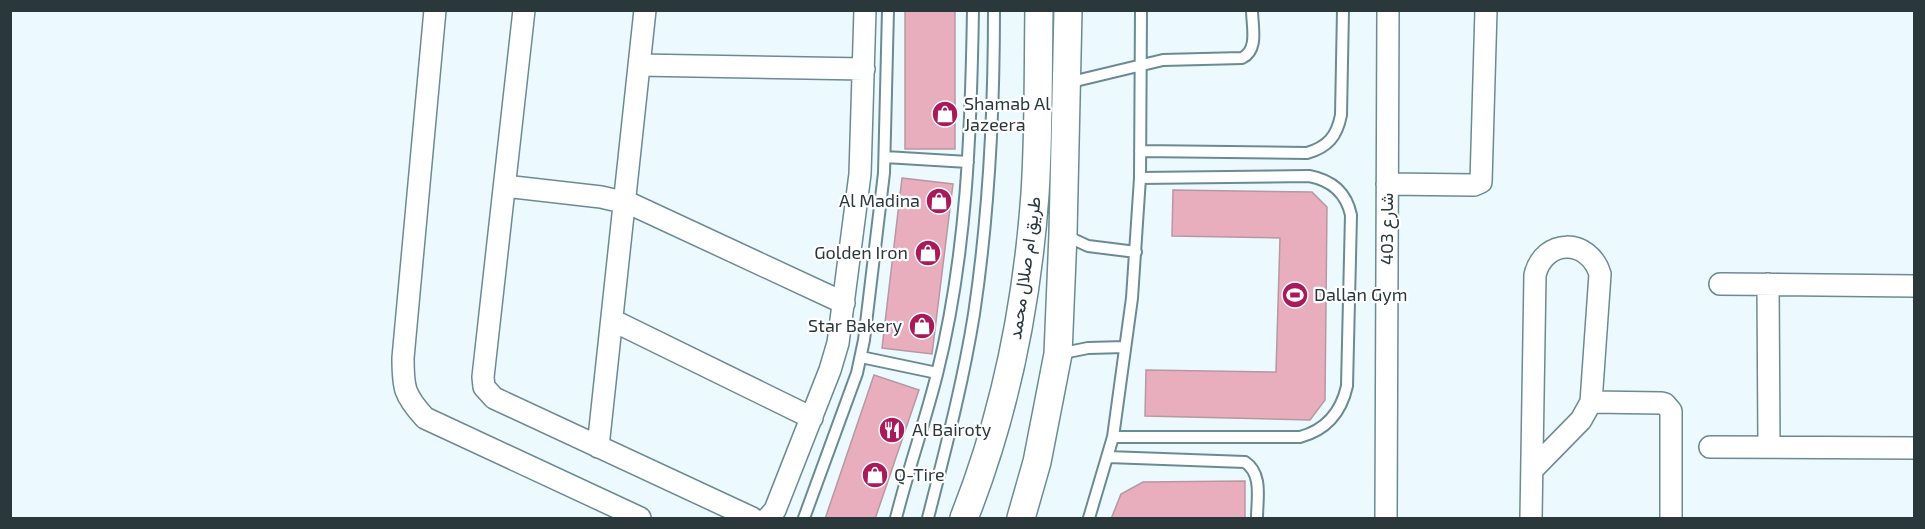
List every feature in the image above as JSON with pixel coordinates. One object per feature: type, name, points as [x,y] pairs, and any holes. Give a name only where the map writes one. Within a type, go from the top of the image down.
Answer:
[{"type":"street","points":[[435,10],[403,358],[403,384],[411,402],[425,418],[640,519]]},
{"type":"street","points":[[524,10],[483,377],[484,387],[494,398],[752,519]]},
{"type":"street","points":[[598,447],[645,10]]},
{"type":"street","points":[[768,519],[775,510],[812,418],[831,370],[838,343],[860,174],[865,10]]},
{"type":"street","name":"طريق ام صلال محمد","points":[[964,519],[993,435],[1009,375],[1021,315],[1030,253],[1035,192],[1038,10]]},
{"type":"street","name":"طريق ام صلال محمد","points":[[1021,519],[1038,462],[1058,354],[1068,10]]},
{"type":"street","name":"شارع 403","points":[[1386,519],[1388,10]]},
{"type":"street","points":[[1387,184],[1474,185],[1481,182],[1483,177],[1486,10]]},
{"type":"street","points":[[639,65],[864,69]]},
{"type":"street","points":[[505,186],[623,201],[844,303]]},
{"type":"street","points":[[1531,519],[1532,470],[1536,275],[1537,268],[1546,255],[1560,248],[1575,247],[1594,260],[1600,274],[1591,402],[1581,420],[1532,470]]},
{"type":"street","points":[[1720,284],[1914,286]]},
{"type":"street","points":[[1768,284],[1769,446]]},
{"type":"street","points":[[612,320],[812,418]]},
{"type":"street","points":[[1591,402],[1661,403],[1671,411],[1671,519]]},
{"type":"street","points":[[1710,447],[1914,448]]},
{"type":"lane","points":[[804,519],[861,357],[885,157],[888,10]]},
{"type":"lane","points":[[896,519],[937,373],[951,305],[963,224],[968,162],[973,10]]},
{"type":"lane","points":[[928,519],[955,411],[973,317],[982,254],[992,134],[994,10]]},
{"type":"lane","points":[[1089,519],[1113,437],[1136,252],[1140,178],[1141,10]]},
{"type":"lane","points":[[1067,83],[1174,58],[1247,56],[1253,47],[1252,10]]},
{"type":"lane","points":[[1140,152],[1307,153],[1326,145],[1339,127],[1341,115],[1343,10]]},
{"type":"lane","points":[[885,157],[968,162]]},
{"type":"lane","points":[[1113,437],[1300,437],[1328,423],[1341,406],[1347,386],[1351,215],[1349,206],[1340,191],[1326,180],[1309,176],[1140,178]]},
{"type":"lane","points":[[1063,234],[1088,246],[1136,252]]},
{"type":"lane","points":[[1058,354],[1088,348],[1125,347]]},
{"type":"lane","points":[[861,357],[937,373]]},
{"type":"lane","points":[[1108,457],[1245,462],[1255,471],[1257,478],[1257,519]]},
{"type":"building","points":[[905,10],[955,10],[955,149],[905,149]]},
{"type":"building","points":[[902,178],[953,184],[932,354],[882,348]]},
{"type":"building","points":[[1173,190],[1312,192],[1327,207],[1325,400],[1310,420],[1145,416],[1146,370],[1276,372],[1280,238],[1172,236]]},
{"type":"building","points":[[874,375],[919,390],[875,519],[825,519]]},
{"type":"building","points":[[1245,481],[1245,519],[1111,519],[1121,494],[1143,482]]},
{"type":"place","name":"Shamab Al Jazeera","points":[[945,114]]},
{"type":"place","name":"Al Madina","points":[[939,201]]},
{"type":"place","name":"Golden Iron","points":[[928,253]]},
{"type":"place","name":"Dallan Gym","points":[[1295,295]]},
{"type":"place","name":"Star Bakery","points":[[922,326]]},
{"type":"place","name":"Al Bairoty","points":[[892,430]]},
{"type":"place","name":"Q-Tire","points":[[875,475]]}]
